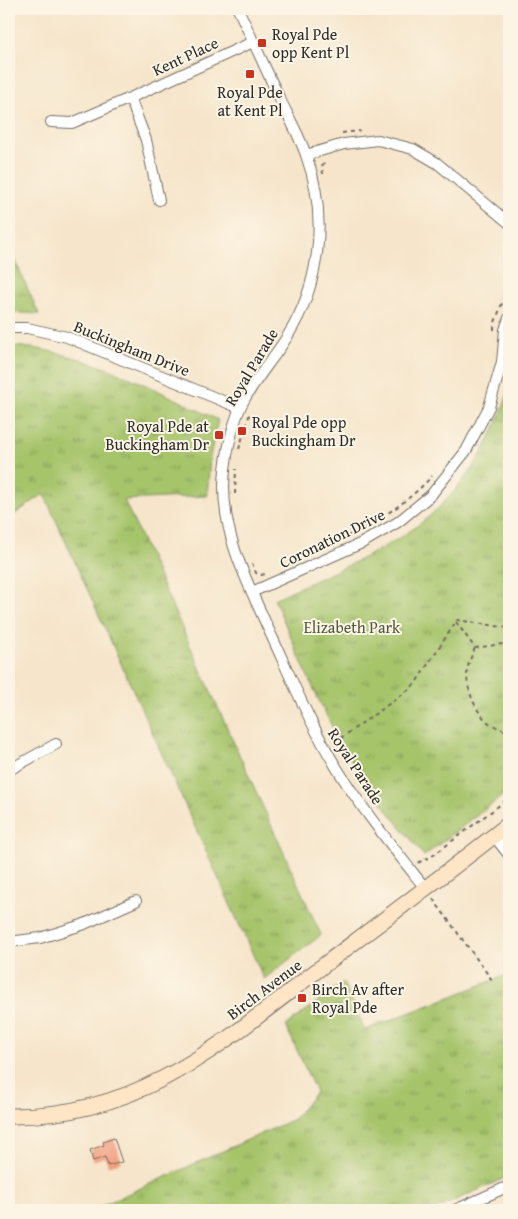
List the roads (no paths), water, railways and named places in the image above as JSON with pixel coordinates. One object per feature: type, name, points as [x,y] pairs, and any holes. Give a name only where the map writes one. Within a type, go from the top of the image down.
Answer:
[{"type":"street","name":"Royal Parade","points":[[238,9],[306,155],[314,183],[319,233],[311,286],[302,312],[240,408],[227,460],[224,488],[231,539],[252,592],[305,708],[326,748],[354,794],[425,888]]},
{"type":"street","name":"Kent Place","points":[[51,122],[72,123],[253,42]]},
{"type":"street","points":[[130,98],[146,140],[160,200]]},
{"type":"street","points":[[306,155],[344,144],[378,140],[413,149],[437,163],[509,224]]},
{"type":"street","name":"Coronation Drive","points":[[252,592],[362,543],[398,522],[431,495],[466,451],[489,407],[502,362],[505,330],[509,318]]},
{"type":"street","name":"Buckingham Drive","points":[[9,328],[27,328],[67,337],[240,408]]},
{"type":"street","points":[[9,770],[56,744]]},
{"type":"street","name":"Birch Avenue","points":[[9,1116],[44,1115],[78,1110],[136,1092],[174,1074],[230,1036],[509,824]]},
{"type":"street","points":[[494,836],[509,855]]},
{"type":"street","points":[[9,942],[40,938],[82,925],[136,901]]},
{"type":"street","points":[[455,1210],[509,1186]]},
{"type":"place","name":"Royal Pde opp Kent Pl","points":[[262,43]]},
{"type":"place","name":"Royal Pde at Kent Pl","points":[[250,74]]},
{"type":"place","name":"Royal Pde opp Buckingham Dr","points":[[242,431]]},
{"type":"place","name":"Royal Pde at Buckingham Dr","points":[[219,435]]},
{"type":"place","name":"Birch Av after Royal Pde","points":[[302,998]]},
{"type":"park label","name":"Elizabeth Park","points":[[352,627]]}]
